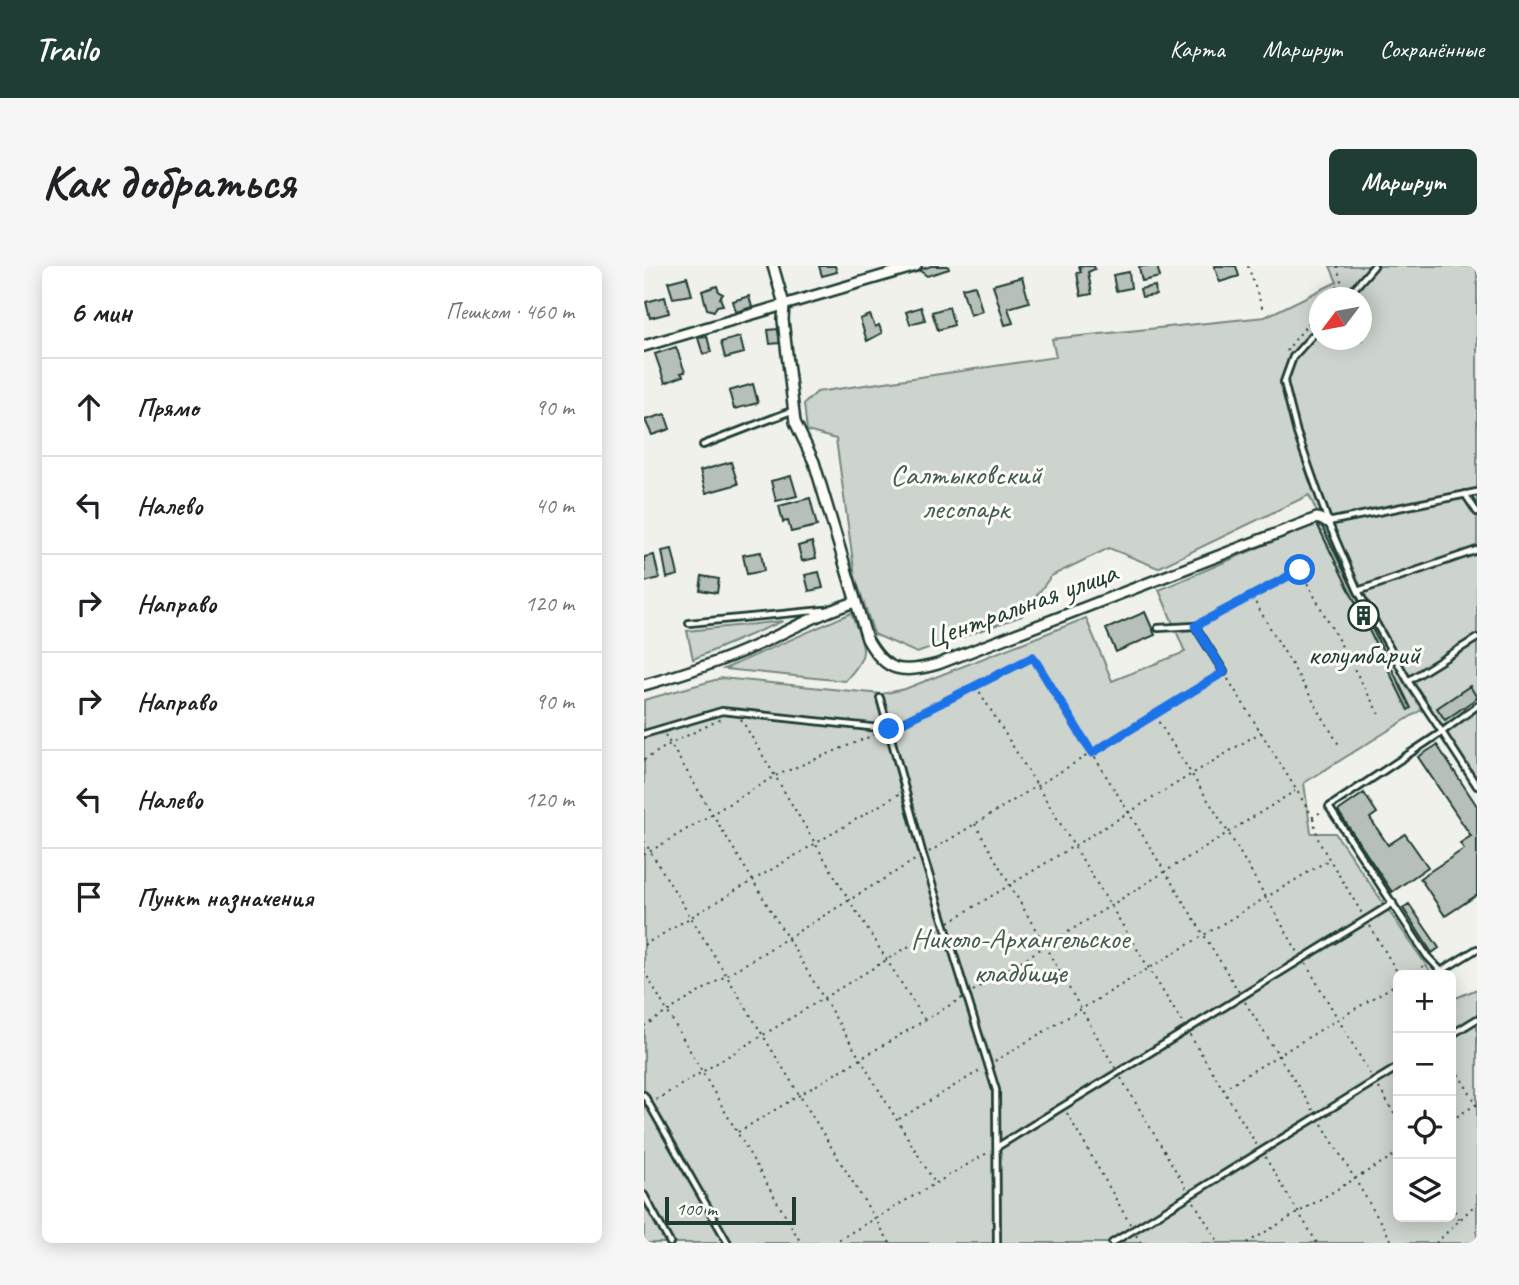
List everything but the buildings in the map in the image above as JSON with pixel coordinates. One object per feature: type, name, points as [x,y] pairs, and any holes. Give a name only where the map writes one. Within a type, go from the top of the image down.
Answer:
[{"type":"street","name":"Центральная улица","points":[[773,266],[784,304],[783,320],[795,422],[814,462],[867,639],[884,663],[893,668],[920,669],[1317,519],[1328,522]]},
{"type":"street","points":[[644,346],[916,266]]},
{"type":"street","points":[[644,685],[691,672],[829,610],[856,602]]},
{"type":"lane","points":[[1356,287],[1374,266]]},
{"type":"lane","points":[[1309,339],[1293,357],[1284,382],[1297,433],[1328,522],[1358,592],[1408,681],[1477,786]]},
{"type":"lane","points":[[703,445],[794,410]]},
{"type":"lane","points":[[1328,522],[1477,492]]},
{"type":"lane","points":[[1465,494],[1477,512]]},
{"type":"lane","points":[[1358,592],[1477,550]]},
{"type":"lane","points":[[689,623],[829,610]]},
{"type":"lane","points":[[1157,628],[1195,626],[1224,672]]},
{"type":"lane","points":[[1408,681],[1477,638]]},
{"type":"lane","points":[[880,698],[923,855],[996,1090],[997,1243]]},
{"type":"lane","points":[[1477,706],[1329,807],[1441,971],[1477,949]]},
{"type":"lane","points":[[644,734],[722,710],[889,729]]},
{"type":"lane","points":[[996,1148],[1393,903]]},
{"type":"lane","points":[[1454,1033],[1477,1019]]},
{"type":"lane","points":[[1112,1243],[1393,1070]]},
{"type":"lane","points":[[644,1095],[729,1243]]},
{"type":"lane","points":[[644,1195],[670,1243]]},
{"type":"path","points":[[1248,266],[1263,310]]},
{"type":"path","points":[[1336,287],[1340,281],[1337,266]]},
{"type":"path","points":[[1293,357],[1287,350],[1309,322]]},
{"type":"path","points":[[1195,626],[1300,570],[1380,716]]},
{"type":"path","points":[[1251,596],[1339,746]]},
{"type":"path","points":[[644,855],[775,776],[889,729],[1033,657],[1092,753]]},
{"type":"path","points":[[644,1026],[1224,672],[1313,817],[1319,842],[1396,970]]},
{"type":"path","points":[[975,684],[1317,1243]]},
{"type":"path","points":[[644,760],[670,744],[736,712],[925,1020]]},
{"type":"path","points":[[1154,715],[1228,832],[1393,1112]]},
{"type":"path","points":[[661,729],[935,1184]]},
{"type":"path","points":[[650,1104],[1261,732]]},
{"type":"path","points":[[644,945],[905,790]]},
{"type":"path","points":[[738,1132],[925,1020],[1296,790]]},
{"type":"path","points":[[1313,817],[1329,807]]},
{"type":"path","points":[[975,824],[1044,947],[1219,1243]]},
{"type":"path","points":[[644,841],[890,1243]]},
{"type":"path","points":[[897,1120],[1330,859]]},
{"type":"path","points":[[1418,970],[1432,961]]},
{"type":"path","points":[[644,971],[801,1243]]},
{"type":"path","points":[[1223,1089],[1393,986]]},
{"type":"path","points":[[1456,1070],[1477,1104],[1456,1117]]},
{"type":"path","points":[[1063,1106],[1141,1243]]},
{"type":"path","points":[[833,1243],[996,1148]]},
{"type":"path","points":[[1247,1243],[1393,1156]]},
{"type":"path","points":[[1436,1243],[1477,1203]]},
{"type":"path","points":[[1456,1213],[1460,1220]]},
{"type":"green space","name":"Николо-Архангельское кладбище","points":[[1330,266],[1477,266],[1477,784],[1426,707],[1304,783],[1311,833],[1335,833],[1430,970],[1393,970],[1393,1222],[1456,1222],[1456,998],[1477,989],[1477,1243],[644,1243],[644,700],[722,678],[882,694],[905,689],[1086,618],[1112,681],[1185,652],[1159,590],[1321,521],[1309,495],[1158,568],[1109,548],[1051,576],[1022,616],[917,653],[874,634],[855,576],[836,439],[807,431],[804,404],[817,392],[1056,357],[1052,339],[1265,317],[1309,296],[1309,350],[1372,350],[1372,287],[1327,287],[1337,282]]},
{"type":"green space","points":[[851,613],[863,649],[859,663],[845,681],[724,669]]},
{"type":"green space","points":[[783,621],[693,659],[687,631]]},
{"type":"place","name":"колумбарий","points":[[1364,616]]},
{"type":"route","points":[[889,729],[1033,657],[1092,753],[1224,672],[1195,626],[1300,570]]},
{"type":"park label","name":"Салтыковский лесопарк","points":[[966,491]]}]
